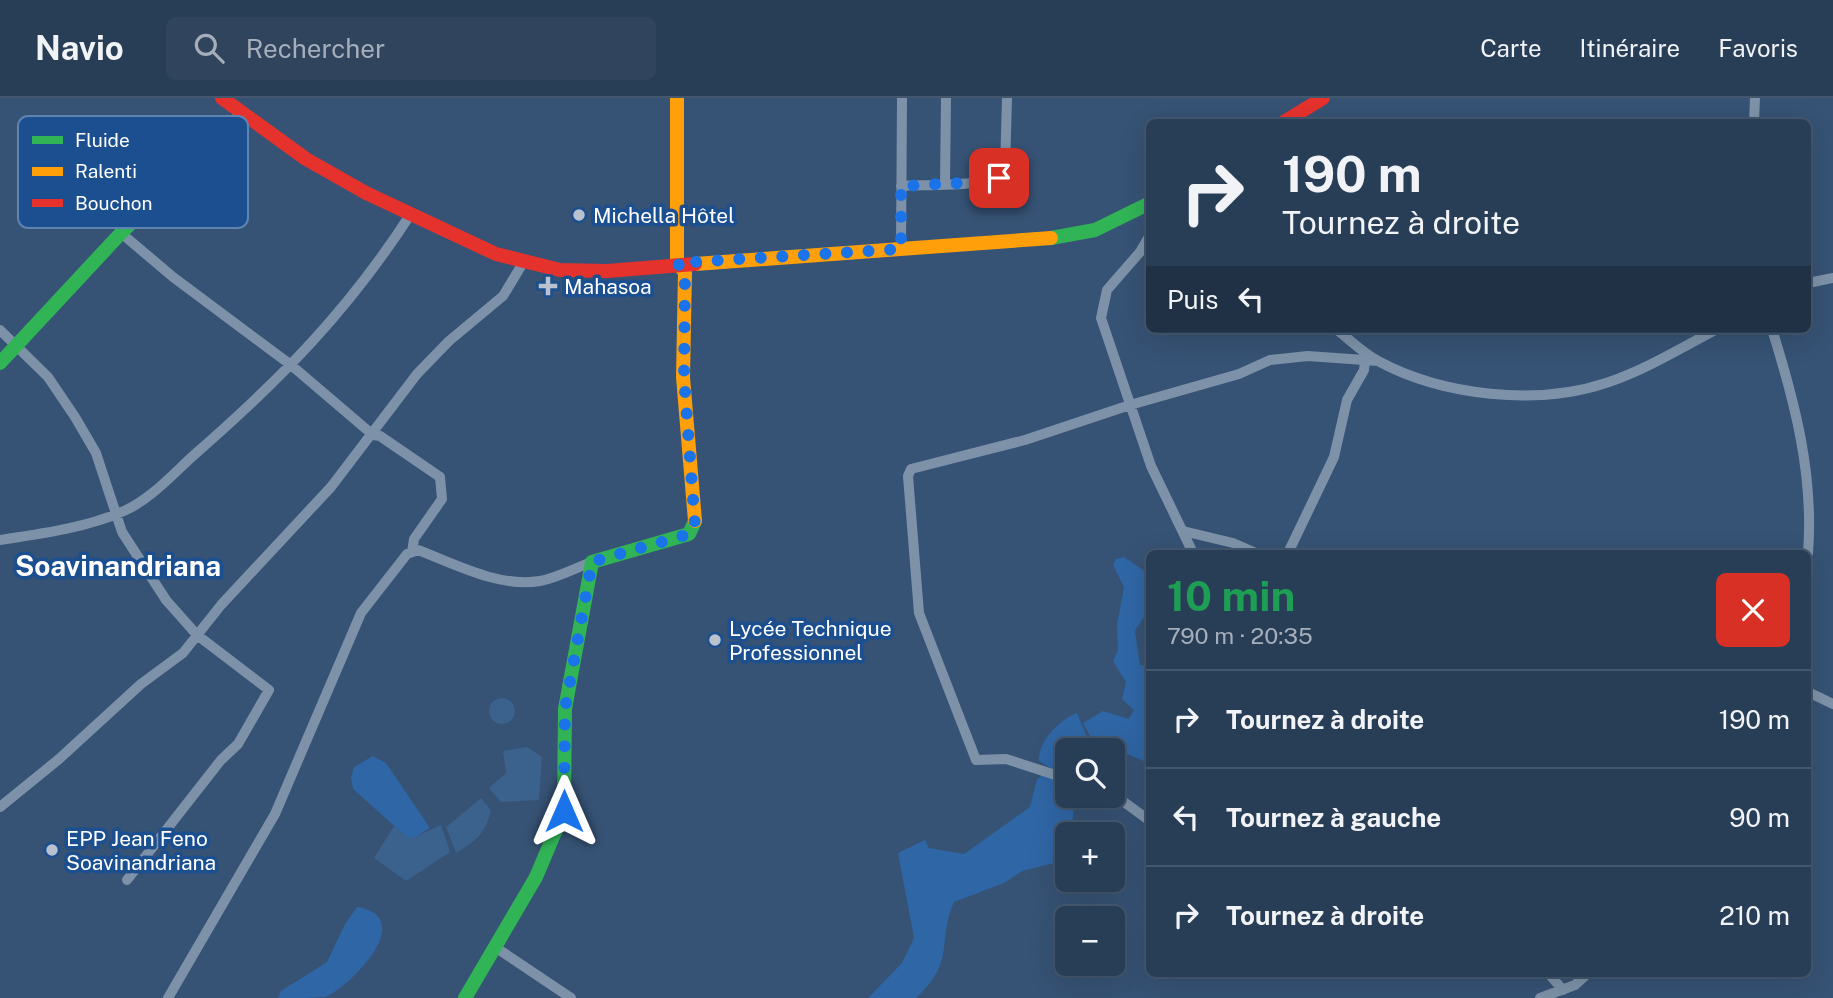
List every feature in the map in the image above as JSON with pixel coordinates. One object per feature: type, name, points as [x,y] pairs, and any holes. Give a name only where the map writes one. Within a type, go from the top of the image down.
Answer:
[{"type":"street","points":[[222,98],[246,116]]},
{"type":"street","points":[[168,998],[275,814],[361,613],[407,554],[418,550],[499,579],[541,581],[592,562],[689,534],[695,526],[684,377],[685,272],[677,263],[677,98]]},
{"type":"street","points":[[901,249],[902,98]]},
{"type":"street","points":[[945,183],[946,98]]},
{"type":"street","points":[[901,186],[984,182],[999,178],[1005,170],[1007,98]]},
{"type":"street","points":[[1289,119],[1324,98]]},
{"type":"street","points":[[1754,119],[1755,98]]},
{"type":"street","points":[[248,118],[306,159],[410,215],[496,254],[523,262],[580,271],[1063,237],[1095,230],[1146,205]]},
{"type":"street","points":[[0,540],[47,533],[118,513],[143,500],[267,392],[378,264],[410,215]]},
{"type":"street","points":[[0,363],[126,228]]},
{"type":"street","points":[[121,233],[291,365],[373,435],[380,436],[440,477],[442,499],[414,539],[412,552]]},
{"type":"street","points":[[1146,241],[1107,290],[1101,318],[1151,466],[1192,550]]},
{"type":"street","points":[[0,807],[141,684],[173,663],[278,542],[331,487],[373,435],[417,373],[449,341],[503,296],[523,262]]},
{"type":"street","points":[[1811,282],[1833,278]]},
{"type":"street","points":[[0,330],[48,377],[75,417],[96,453],[105,485],[118,513],[122,532],[143,568],[198,635],[269,690],[238,744],[221,760],[127,880]]},
{"type":"street","points":[[1341,333],[1378,361],[1449,387],[1487,394],[1561,393],[1606,383],[1709,333]]},
{"type":"street","points":[[1773,333],[1800,430],[1811,511],[1808,550]]},
{"type":"street","points":[[1055,775],[1006,759],[976,760],[919,613],[908,476],[911,470],[1025,440],[1130,405],[1239,374],[1270,360],[1308,356],[1378,361]]},
{"type":"street","points":[[1289,550],[1334,457],[1347,400],[1364,370],[1365,361]]},
{"type":"street","points":[[1183,531],[1233,543],[1249,550]]},
{"type":"street","points":[[465,998],[536,877],[564,811],[565,709],[592,562]]},
{"type":"street","points":[[1811,693],[1833,704]]},
{"type":"street","points":[[1125,803],[1146,818]]},
{"type":"street","points":[[495,947],[571,998]]},
{"type":"street","points":[[1552,977],[1563,989]]},
{"type":"street","points":[[1540,998],[1575,985],[1584,977]]},
{"type":"shaded area","points":[[1124,557],[1143,570],[1146,576],[1146,613],[1135,631],[1140,665],[1146,666],[1144,761],[1125,753],[1125,738],[1091,738],[1083,723],[1103,711],[1129,719],[1134,710],[1122,699],[1126,682],[1113,661],[1118,650],[1117,625],[1124,587],[1113,565],[1116,559]]},
{"type":"shaded area","points":[[502,698],[511,702],[515,711],[511,720],[502,724],[493,720],[489,711],[493,702]]},
{"type":"shaded area","points":[[1077,713],[1087,738],[1055,738],[1055,770],[1052,769],[1039,761],[1042,746],[1051,732]]},
{"type":"shaded area","points":[[527,747],[542,757],[539,800],[501,802],[489,788],[506,773],[503,751]]},
{"type":"shaded area","points":[[373,756],[386,763],[430,828],[410,840],[353,789],[351,778],[354,767]]},
{"type":"shaded area","points":[[1043,775],[1055,778],[1055,808],[1074,808],[1072,822],[1055,822],[1055,863],[1022,871],[1004,883],[954,902],[937,973],[916,998],[868,998],[902,963],[914,938],[898,853],[925,840],[929,848],[964,854],[1030,807],[1037,779]]},
{"type":"shaded area","points":[[481,798],[491,810],[486,825],[475,840],[456,853],[446,827]]},
{"type":"shaded area","points":[[441,825],[450,852],[406,881],[374,858],[394,826],[410,839]]},
{"type":"shaded area","points":[[357,907],[374,913],[382,923],[381,936],[364,965],[338,990],[326,997],[278,998],[281,991],[327,962],[345,924]]},
{"type":"traffic: fast","points":[[1051,238],[1095,230],[1146,205]]},
{"type":"traffic: fast","points":[[0,363],[126,228]]},
{"type":"traffic: fast","points":[[465,998],[536,877],[564,811],[565,709],[592,562],[689,534],[695,521]]},
{"type":"traffic: slow","points":[[677,98],[677,263],[685,272],[683,377],[695,521]]},
{"type":"traffic: slow","points":[[695,264],[1051,238]]},
{"type":"traffic: jam","points":[[222,98],[247,116]]},
{"type":"traffic: jam","points":[[1289,119],[1323,98]]},
{"type":"traffic: jam","points":[[248,117],[306,159],[366,193],[496,254],[560,270],[607,271],[695,264]]},
{"type":"place","name":"Michella Hôtel","points":[[579,215]]},
{"type":"place","name":"Mahasoa","points":[[548,286]]},
{"type":"place","name":"Lycée Technique Professionnel","points":[[715,640]]},
{"type":"place","name":"EPP Jean Feno Soavinandriana","points":[[52,850]]},
{"type":"district","name":"Soavinandriana","points":[[118,565]]},
{"type":"route","points":[[564,811],[565,709],[588,570],[592,562],[689,534],[695,526],[684,377],[685,272],[677,263],[901,249],[901,186],[984,182],[999,178]]}]
